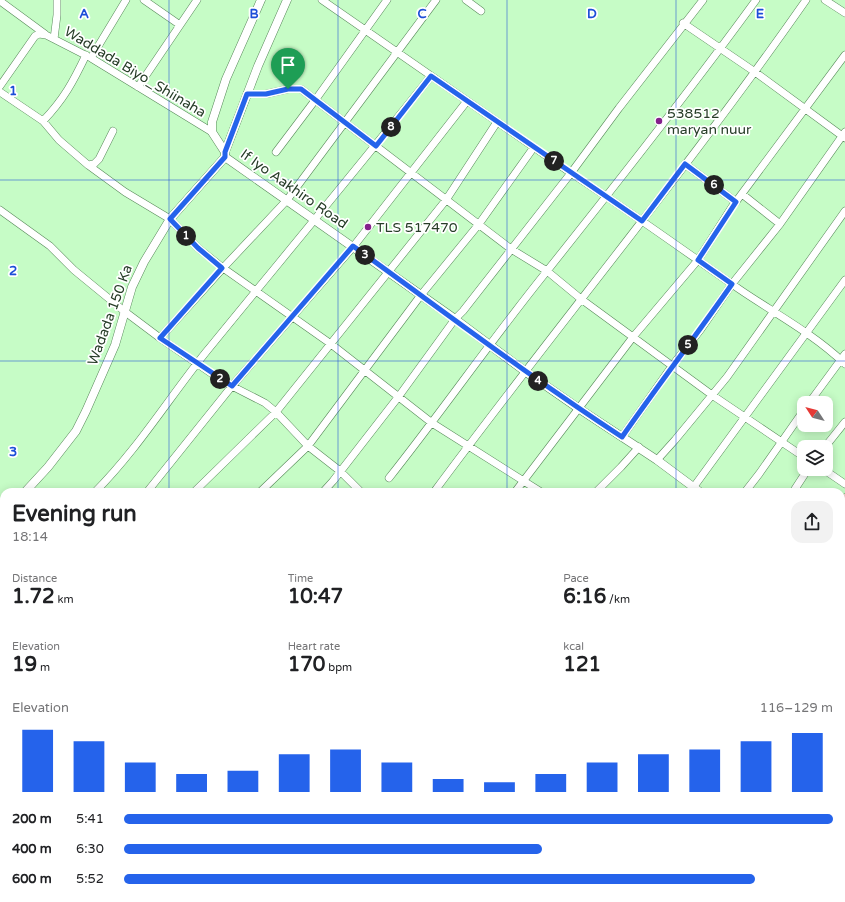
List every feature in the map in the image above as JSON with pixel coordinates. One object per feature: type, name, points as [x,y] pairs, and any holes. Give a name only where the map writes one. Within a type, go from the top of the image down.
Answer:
[{"type":"street","points":[[54,39],[57,0]]},
{"type":"street","points":[[43,120],[57,107],[126,0]]},
{"type":"street","points":[[144,0],[180,25]]},
{"type":"street","points":[[138,87],[197,0]]},
{"type":"street","points":[[225,154],[212,132],[214,116],[226,79],[261,0]]},
{"type":"street","name":"Wadada 150 Ka","points":[[29,488],[48,467],[76,431],[115,345],[132,287],[144,262],[170,219],[225,154],[258,66],[287,0]]},
{"type":"street","points":[[276,152],[387,0]]},
{"type":"street","points":[[160,338],[222,268],[287,200],[436,0]]},
{"type":"street","points":[[466,0],[481,11]]},
{"type":"street","points":[[327,488],[399,396],[455,319],[512,249],[703,0]]},
{"type":"street","points":[[389,478],[432,423],[489,345],[575,237],[756,0]]},
{"type":"street","points":[[437,488],[755,72],[806,0]]},
{"type":"street","points":[[826,0],[845,13]]},
{"type":"street","points":[[0,1],[46,35]]},
{"type":"street","points":[[327,1],[365,31],[772,312],[807,333],[843,359],[814,396]]},
{"type":"street","points":[[622,437],[732,284],[780,224],[844,135],[684,23]]},
{"type":"street","name":"Waddada Biyo_Shiinaha","points":[[0,86],[35,36],[39,34],[46,35],[89,57],[212,132]]},
{"type":"street","points":[[518,488],[633,337],[698,260],[736,202],[845,56]]},
{"type":"street","points":[[99,488],[112,475],[198,362],[376,146],[431,76]]},
{"type":"street","points":[[247,94],[266,94],[288,89],[301,89],[512,249],[547,271],[712,395],[797,452]]},
{"type":"street","points":[[0,92],[43,120],[59,140],[125,192],[170,219],[198,248],[222,268],[331,344],[432,423],[535,488]]},
{"type":"street","points":[[150,488],[232,386],[353,246],[467,101]]},
{"type":"street","points":[[198,488],[276,412],[446,200],[497,122]]},
{"type":"street","points":[[88,164],[94,164],[99,159],[113,131]]},
{"type":"street","points":[[264,488],[308,446],[421,295],[479,224],[534,147]]},
{"type":"street","name":"If Iyo Aakhiro Road","points":[[225,154],[287,200],[455,319],[526,372],[657,460],[692,488]]},
{"type":"street","points":[[685,164],[736,202]]},
{"type":"street","points":[[742,194],[780,224]]},
{"type":"street","points":[[0,210],[50,246],[74,270],[160,338],[232,386],[266,403],[308,446],[340,471],[357,488]]},
{"type":"street","points":[[657,460],[676,440],[727,377],[845,211]]},
{"type":"street","points":[[696,488],[744,417],[845,280]]},
{"type":"street","points":[[748,488],[760,474],[797,420]]},
{"type":"street","points":[[831,440],[845,422]]},
{"type":"street","points":[[600,488],[639,448]]},
{"type":"street","points":[[796,488],[803,476]]},
{"type":"street","points":[[833,476],[845,484]]},
{"type":"place","name":"538512 maryan nuur","points":[[659,121]]},
{"type":"place","name":"TLS 517470","points":[[368,227]]},
{"type":"route","points":[[431,76],[642,221],[685,164],[736,202],[698,260],[732,284],[622,437],[526,372],[353,246],[232,386],[160,338],[222,268],[198,248],[170,219],[225,157],[225,152],[247,94],[266,94],[278,90],[288,89],[301,89],[308,93],[376,146],[431,76]]}]
